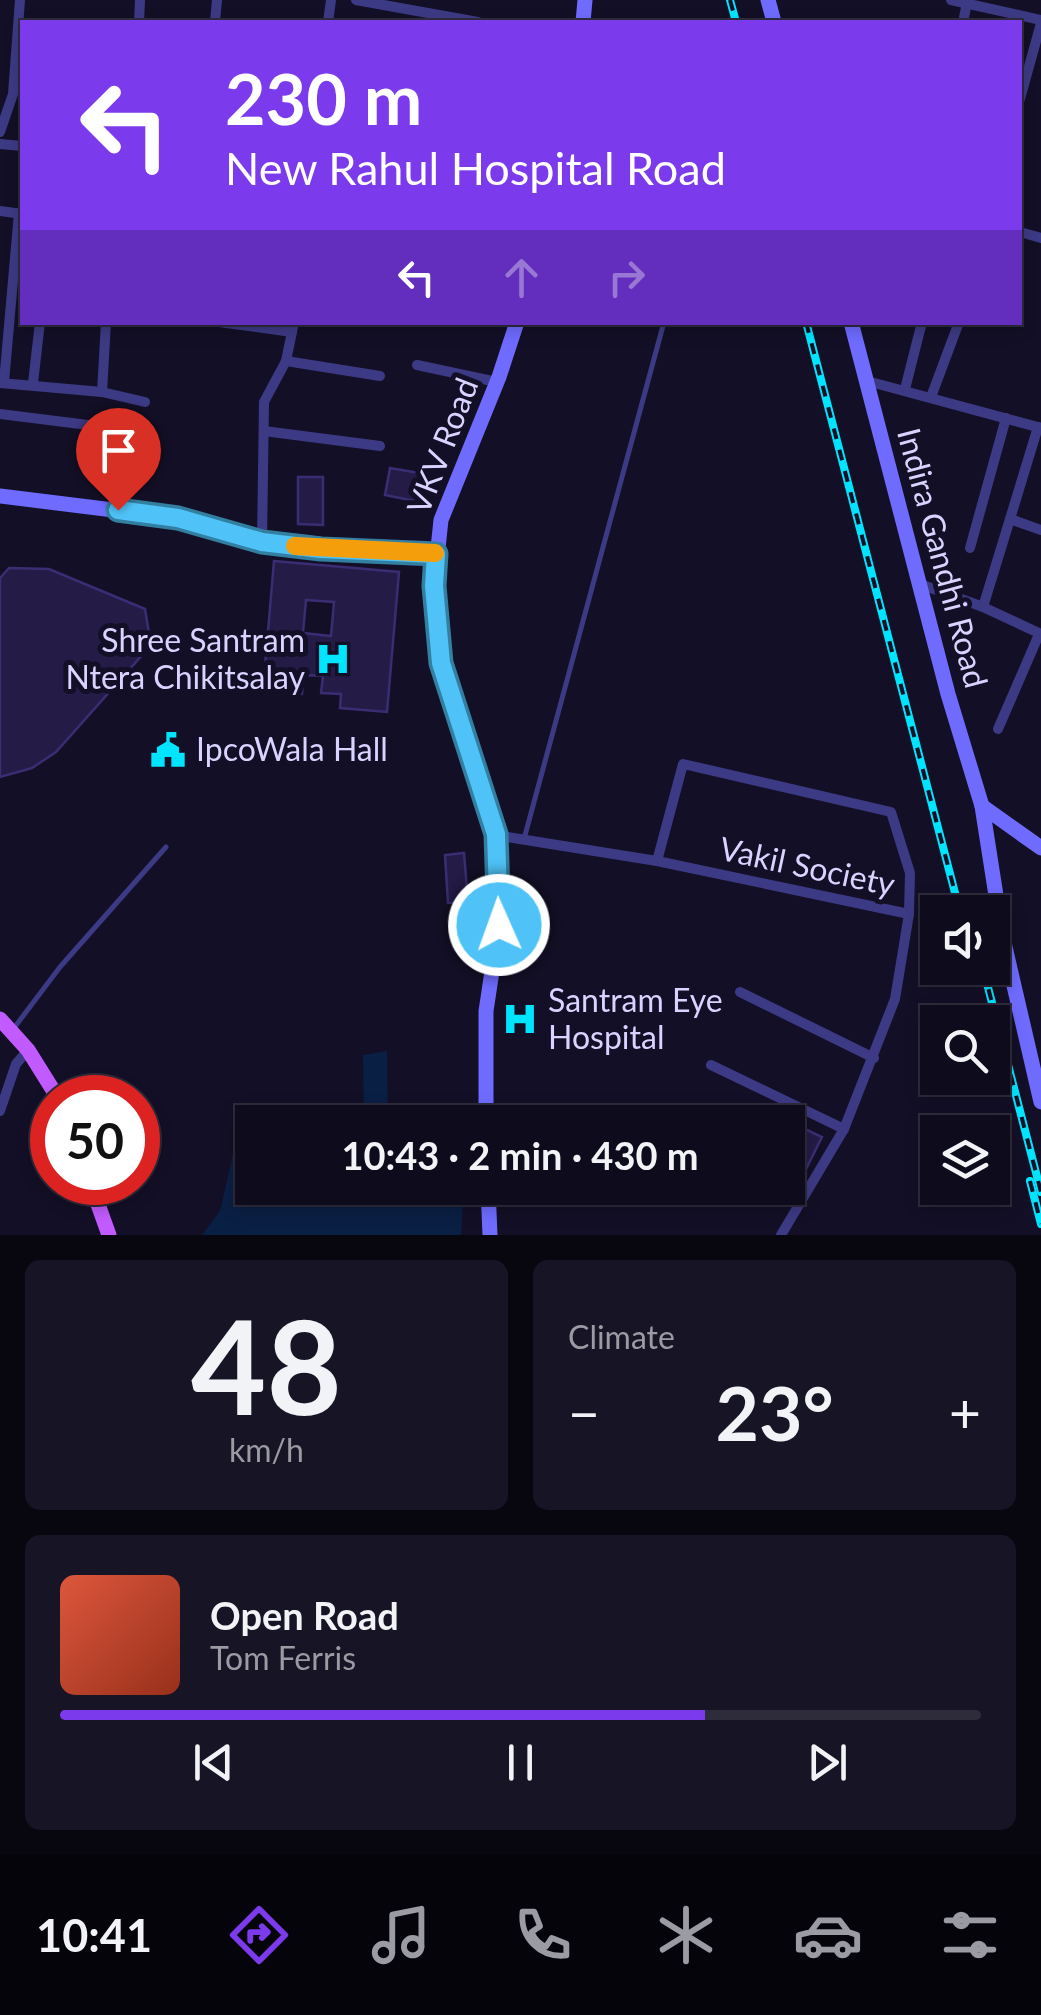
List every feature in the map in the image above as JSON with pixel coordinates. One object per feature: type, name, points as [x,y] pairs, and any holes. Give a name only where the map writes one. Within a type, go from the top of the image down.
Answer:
[{"type":"main road","points":[[4,1026],[28,1050],[44,1075]]},
{"type":"main road","points":[[98,1205],[109,1235]]},
{"type":"street","points":[[0,132],[20,0]]},
{"type":"street","points":[[356,0],[467,20]]},
{"type":"street","points":[[952,0],[988,4],[1041,22],[1022,92]]},
{"type":"street","points":[[963,20],[967,4]]},
{"type":"street","points":[[20,222],[2,382],[102,392],[145,402]]},
{"type":"street","points":[[33,384],[40,325]]},
{"type":"street","points":[[102,392],[106,325]]},
{"type":"street","points":[[262,542],[264,402],[286,361],[292,327],[263,325]]},
{"type":"street","name":"VKV Road","points":[[486,1105],[486,1011],[499,925],[496,834],[441,663],[434,586],[441,520],[516,325]]},
{"type":"street","name":"Indira Gandhi Road","points":[[852,325],[982,806],[1002,934],[1041,1102]]},
{"type":"street","points":[[905,389],[921,325]]},
{"type":"street","points":[[931,396],[958,325]]},
{"type":"street","points":[[286,361],[380,376]]},
{"type":"street","points":[[417,365],[497,382]]},
{"type":"street","points":[[866,381],[1040,428],[983,606]]},
{"type":"street","points":[[0,414],[144,432]]},
{"type":"street","points":[[970,548],[1006,418]]},
{"type":"street","points":[[264,430],[380,446]]},
{"type":"street","points":[[0,496],[178,518],[262,542],[436,554]]},
{"type":"street","points":[[1010,519],[1041,530]]},
{"type":"street","points":[[920,584],[983,606],[1041,635],[998,730]]},
{"type":"street","name":"Vakil Society","points":[[683,764],[891,812],[910,873],[909,914],[657,861],[683,764]]},
{"type":"street","points":[[982,806],[1041,848]]},
{"type":"street","points":[[496,834],[657,861]]},
{"type":"street","points":[[781,1235],[844,1129],[874,1058],[896,998],[909,914]]},
{"type":"street","points":[[740,992],[874,1058]]},
{"type":"street","points":[[0,1112],[16,1064],[28,1050]]},
{"type":"street","points":[[711,1066],[844,1129]]},
{"type":"street","points":[[489,1205],[490,1235]]},
{"type":"lane","points":[[524,839],[663,325]]},
{"type":"lane","points":[[4,1026],[166,846]]},
{"type":"water","points":[[387,1051],[388,1105],[364,1105],[363,1055]]},
{"type":"water","points":[[233,1154],[235,1205],[463,1205],[461,1235],[202,1235],[220,1211]]},
{"type":"building","points":[[390,468],[425,474],[420,502],[385,495]]},
{"type":"building","points":[[298,477],[323,477],[323,525],[298,524]]},
{"type":"building","points":[[274,561],[399,572],[387,712],[340,708],[341,694],[321,693],[323,676],[304,675],[302,694],[263,690]],"holes":[[[306,600],[334,602],[331,636],[303,633]]]},
{"type":"building","points":[[9,568],[49,569],[145,609],[151,645],[56,752],[32,768],[0,777],[0,578]]},
{"type":"building","points":[[464,853],[468,902],[448,903],[445,855]]},
{"type":"building","points":[[805,1129],[822,1137],[805,1168]]},
{"type":"railway","points":[[730,0],[735,20]]},
{"type":"railway","points":[[807,325],[956,895]]},
{"type":"railway","points":[[987,985],[1041,1192]]},
{"type":"railway","points":[[1030,1181],[1041,1224]]},
{"type":"slow traffic","points":[[295,546],[435,553]]},
{"type":"place","name":"Shree Santram Ntera Chikitsalay","points":[[333,659]]},
{"type":"place","name":"IpcoWala Hall","points":[[168,750]]},
{"type":"place","name":"Santram Eye Hospital","points":[[520,1019]]},
{"type":"route","points":[[118,510],[178,518],[262,542],[436,554],[434,586],[441,663],[496,834],[499,925]]}]
